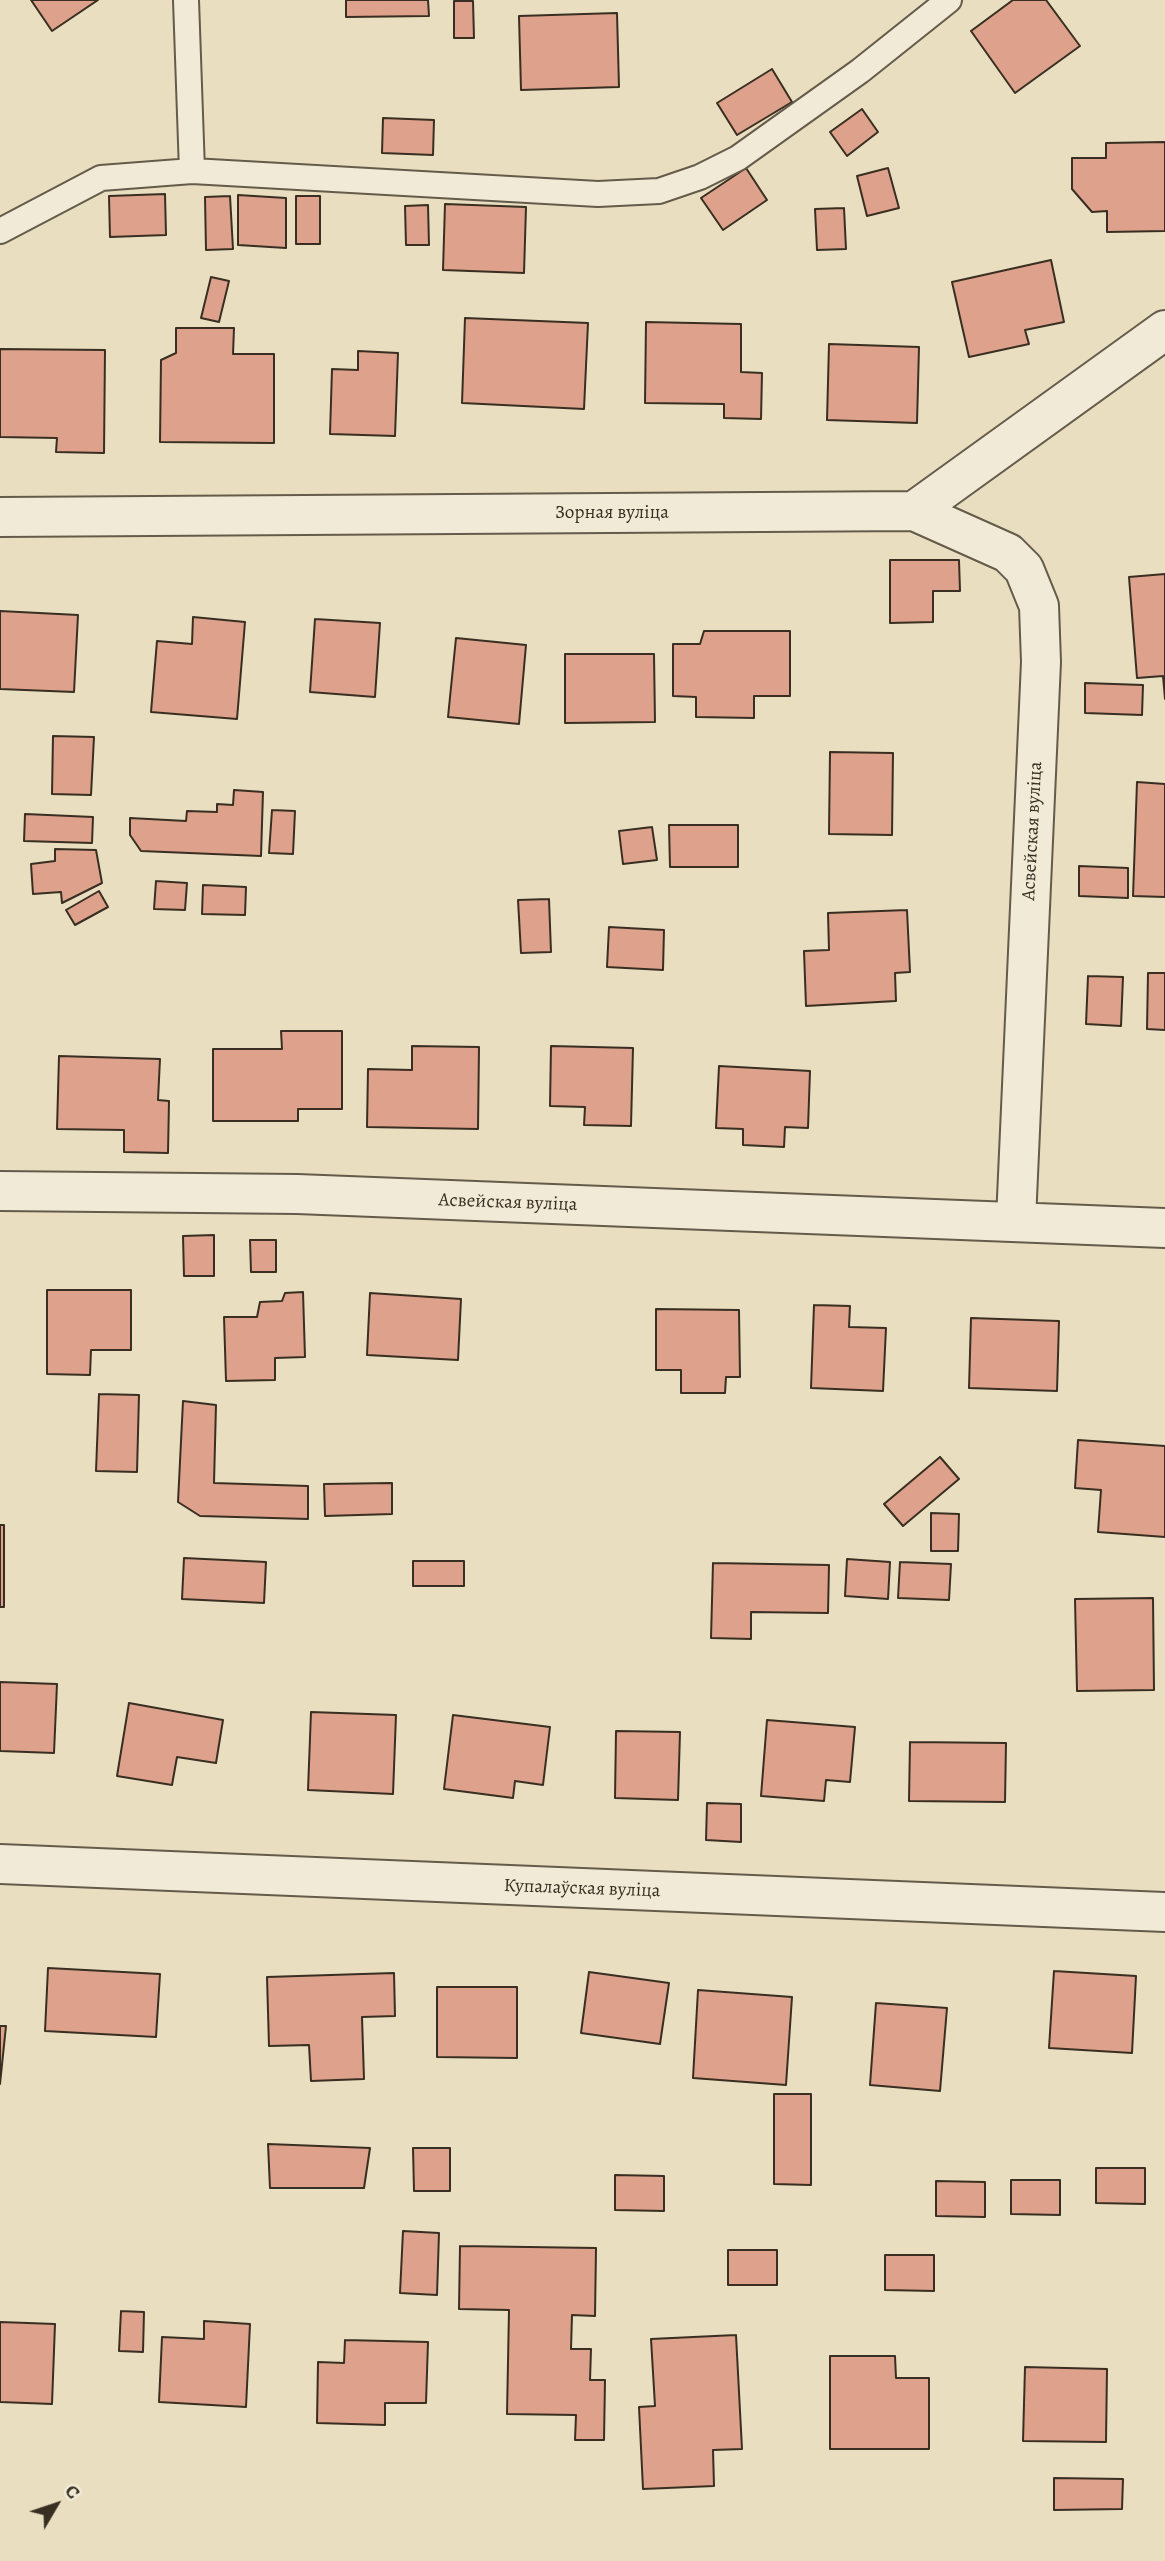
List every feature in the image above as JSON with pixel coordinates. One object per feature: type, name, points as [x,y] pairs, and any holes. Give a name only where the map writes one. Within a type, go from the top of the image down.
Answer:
[{"type":"street","points":[[915,511],[1165,330]]},
{"type":"street","name":"Зорная вуліца","points":[[0,517],[915,511]]},
{"type":"street","name":"Асвейская вуліца","points":[[915,511],[1008,553],[1024,569],[1039,606],[1041,662],[1016,1220]]},
{"type":"street","name":"Асвейская вуліца","points":[[0,1191],[297,1194],[1165,1227]]},
{"type":"street","name":"Купалаўская вуліца","points":[[0,1864],[1165,1912]]},
{"type":"lane","points":[[186,0],[192,170]]},
{"type":"lane","points":[[0,231],[101,178],[192,170],[598,194],[659,191],[700,177],[738,159],[860,71],[949,0]]},
{"type":"building","points":[[31,0],[98,0],[52,31]]},
{"type":"building","points":[[346,0],[428,0],[429,16],[346,17]]},
{"type":"building","points":[[1013,0],[1046,0],[1080,46],[1015,93],[971,31]]},
{"type":"building","points":[[454,1],[473,1],[474,38],[454,38]]},
{"type":"building","points":[[617,13],[619,87],[521,90],[519,16]]},
{"type":"building","points":[[772,69],[792,102],[737,135],[717,103]]},
{"type":"building","points":[[862,109],[878,132],[847,156],[830,132]]},
{"type":"building","points":[[383,118],[434,120],[433,155],[382,153]]},
{"type":"building","points":[[1165,142],[1165,231],[1107,232],[1107,211],[1092,212],[1072,189],[1072,158],[1106,158],[1106,143]]},
{"type":"building","points":[[746,168],[767,200],[723,230],[701,198]]},
{"type":"building","points":[[888,168],[899,208],[867,216],[857,176]]},
{"type":"building","points":[[165,194],[166,235],[110,237],[109,196]]},
{"type":"building","points":[[238,195],[286,198],[286,248],[238,245]]},
{"type":"building","points":[[230,196],[233,249],[206,250],[205,197]]},
{"type":"building","points":[[296,196],[320,196],[320,244],[296,244]]},
{"type":"building","points":[[445,204],[526,207],[524,273],[443,270]]},
{"type":"building","points":[[428,205],[429,245],[406,245],[405,206]]},
{"type":"building","points":[[844,208],[846,249],[817,250],[815,209]]},
{"type":"building","points":[[1051,260],[1064,322],[1025,330],[1029,344],[969,357],[952,282]]},
{"type":"building","points":[[211,277],[229,281],[219,322],[201,318]]},
{"type":"building","points":[[465,318],[588,323],[584,409],[462,403]]},
{"type":"building","points":[[646,322],[741,324],[741,372],[762,373],[761,419],[724,418],[724,404],[645,403]]},
{"type":"building","points":[[176,328],[234,328],[233,354],[274,354],[274,443],[160,442],[161,360],[176,353]]},
{"type":"building","points":[[829,344],[919,347],[917,423],[827,420]]},
{"type":"building","points":[[0,349],[105,350],[104,453],[56,452],[57,438],[0,437]]},
{"type":"building","points":[[358,351],[398,353],[395,436],[330,434],[332,369],[358,370]]},
{"type":"building","points":[[890,560],[959,560],[960,591],[933,591],[933,622],[890,623]]},
{"type":"building","points":[[1165,574],[1165,699],[1163,676],[1137,678],[1129,577]]},
{"type":"building","points":[[0,611],[78,615],[74,692],[0,689]]},
{"type":"building","points":[[193,617],[245,622],[237,719],[151,712],[157,641],[192,644]]},
{"type":"building","points":[[315,619],[380,623],[375,697],[310,692]]},
{"type":"building","points":[[704,631],[790,631],[790,696],[754,696],[754,718],[696,717],[696,697],[673,696],[673,644],[700,644]]},
{"type":"building","points":[[456,638],[526,645],[519,724],[448,717]]},
{"type":"building","points":[[565,654],[654,654],[655,722],[565,723]]},
{"type":"building","points":[[1085,683],[1143,685],[1142,715],[1085,713]]},
{"type":"building","points":[[53,736],[94,737],[91,795],[52,794]]},
{"type":"building","points":[[830,752],[893,753],[892,835],[829,834]]},
{"type":"building","points":[[1137,782],[1165,784],[1165,897],[1133,896]]},
{"type":"building","points":[[234,790],[263,792],[261,856],[141,851],[130,835],[130,818],[186,821],[187,811],[217,812],[217,804],[233,805]]},
{"type":"building","points":[[272,810],[295,811],[293,854],[269,853]]},
{"type":"building","points":[[25,814],[93,817],[92,843],[24,841]]},
{"type":"building","points":[[669,825],[738,825],[738,867],[670,867]]},
{"type":"building","points":[[652,827],[657,860],[623,864],[619,831]]},
{"type":"building","points":[[55,849],[96,850],[102,883],[62,903],[61,892],[33,894],[31,864],[55,861]]},
{"type":"building","points":[[1079,866],[1128,868],[1128,898],[1079,896]]},
{"type":"building","points":[[156,881],[187,883],[185,910],[154,909]]},
{"type":"building","points":[[203,885],[246,887],[245,915],[202,914]]},
{"type":"building","points":[[99,891],[108,907],[75,925],[66,910]]},
{"type":"building","points":[[549,899],[551,952],[521,953],[518,900]]},
{"type":"building","points":[[907,910],[910,972],[895,973],[896,1001],[806,1006],[804,951],[829,950],[828,913]]},
{"type":"building","points":[[609,927],[664,930],[663,970],[607,967]]},
{"type":"building","points":[[1148,973],[1165,973],[1165,1030],[1147,1029]]},
{"type":"building","points":[[1088,976],[1123,977],[1121,1026],[1086,1024]]},
{"type":"building","points":[[281,1031],[342,1031],[342,1109],[298,1109],[298,1121],[213,1121],[213,1049],[282,1049]]},
{"type":"building","points":[[412,1046],[479,1047],[478,1129],[367,1127],[368,1069],[412,1070]]},
{"type":"building","points":[[551,1046],[633,1048],[631,1126],[584,1125],[585,1107],[550,1106]]},
{"type":"building","points":[[59,1056],[160,1059],[158,1100],[169,1101],[168,1153],[124,1152],[124,1130],[57,1129]]},
{"type":"building","points":[[719,1066],[810,1071],[808,1128],[785,1127],[784,1147],[743,1145],[743,1129],[716,1128]]},
{"type":"building","points":[[214,1235],[214,1276],[184,1276],[183,1236]]},
{"type":"building","points":[[250,1240],[276,1240],[276,1272],[251,1272]]},
{"type":"building","points":[[47,1290],[131,1290],[131,1350],[91,1350],[90,1375],[47,1374]]},
{"type":"building","points":[[303,1292],[305,1357],[275,1358],[275,1380],[226,1381],[224,1317],[257,1317],[260,1302],[282,1301],[285,1293]]},
{"type":"building","points":[[370,1293],[461,1299],[458,1360],[367,1355]]},
{"type":"building","points":[[814,1305],[850,1306],[849,1327],[886,1328],[883,1391],[811,1388]]},
{"type":"building","points":[[656,1309],[739,1310],[740,1377],[726,1377],[725,1393],[681,1393],[681,1370],[656,1370]]},
{"type":"building","points":[[971,1318],[1059,1321],[1057,1391],[969,1388]]},
{"type":"building","points":[[99,1394],[139,1395],[137,1472],[96,1471]]},
{"type":"building","points":[[183,1401],[216,1405],[214,1483],[308,1486],[308,1519],[200,1516],[178,1502]]},
{"type":"building","points":[[1078,1440],[1165,1446],[1165,1537],[1098,1532],[1101,1490],[1075,1488]]},
{"type":"building","points":[[940,1457],[959,1479],[903,1526],[884,1504]]},
{"type":"building","points":[[392,1483],[392,1514],[325,1516],[324,1484]]},
{"type":"building","points":[[931,1513],[959,1514],[958,1551],[931,1551]]},
{"type":"building","points":[[0,1525],[4,1525],[4,1607],[0,1607]]},
{"type":"building","points":[[184,1558],[266,1562],[264,1603],[182,1599]]},
{"type":"building","points":[[847,1559],[890,1562],[888,1599],[845,1596]]},
{"type":"building","points":[[413,1561],[464,1561],[464,1586],[413,1586]]},
{"type":"building","points":[[900,1562],[951,1564],[949,1600],[898,1598]]},
{"type":"building","points":[[713,1563],[829,1565],[828,1613],[751,1612],[751,1639],[711,1638]]},
{"type":"building","points":[[1153,1598],[1154,1690],[1077,1691],[1075,1599]]},
{"type":"building","points":[[0,1682],[57,1684],[54,1753],[0,1751]]},
{"type":"building","points":[[129,1703],[223,1720],[216,1763],[177,1757],[172,1785],[117,1776]]},
{"type":"building","points":[[311,1712],[396,1715],[393,1794],[308,1790]]},
{"type":"building","points":[[453,1715],[550,1727],[543,1785],[515,1781],[513,1798],[444,1789]]},
{"type":"building","points":[[767,1720],[855,1727],[850,1782],[826,1780],[824,1801],[761,1796]]},
{"type":"building","points":[[616,1731],[680,1732],[678,1800],[615,1798]]},
{"type":"building","points":[[910,1742],[1006,1743],[1005,1802],[909,1801]]},
{"type":"building","points":[[707,1803],[741,1804],[741,1842],[706,1840]]},
{"type":"building","points":[[48,1968],[160,1974],[156,2037],[45,2031]]},
{"type":"building","points":[[1054,1971],[1136,1976],[1132,2053],[1049,2048]]},
{"type":"building","points":[[589,1972],[669,1983],[660,2044],[581,2033]]},
{"type":"building","points":[[394,1973],[395,2016],[362,2017],[364,2079],[311,2081],[309,2045],[269,2046],[267,1977]]},
{"type":"building","points":[[437,1987],[517,1987],[517,2058],[437,2057]]},
{"type":"building","points":[[698,1990],[792,1997],[786,2085],[693,2078]]},
{"type":"building","points":[[876,2003],[947,2008],[940,2091],[870,2085]]},
{"type":"building","points":[[0,2026],[6,2026],[0,2084]]},
{"type":"building","points":[[774,2094],[811,2094],[811,2185],[774,2184]]},
{"type":"building","points":[[268,2144],[370,2148],[364,2188],[270,2188]]},
{"type":"building","points":[[413,2148],[450,2148],[450,2191],[414,2191]]},
{"type":"building","points":[[1096,2168],[1145,2168],[1145,2204],[1096,2203]]},
{"type":"building","points":[[615,2175],[664,2176],[664,2211],[615,2210]]},
{"type":"building","points":[[1011,2180],[1060,2180],[1060,2215],[1011,2214]]},
{"type":"building","points":[[936,2181],[985,2182],[985,2217],[936,2216]]},
{"type":"building","points":[[403,2231],[439,2233],[437,2295],[400,2293]]},
{"type":"building","points":[[460,2246],[596,2248],[595,2316],[572,2315],[571,2349],[591,2349],[590,2380],[605,2380],[604,2440],[575,2440],[576,2415],[507,2414],[509,2310],[459,2309]]},
{"type":"building","points":[[728,2250],[777,2250],[777,2285],[728,2285]]},
{"type":"building","points":[[885,2255],[934,2255],[934,2291],[885,2290]]},
{"type":"building","points":[[121,2311],[144,2312],[143,2352],[119,2351]]},
{"type":"building","points":[[204,2321],[250,2324],[246,2407],[159,2402],[162,2337],[204,2339]]},
{"type":"building","points":[[0,2322],[55,2324],[52,2404],[0,2402]]},
{"type":"building","points":[[736,2335],[742,2449],[713,2450],[714,2486],[643,2489],[639,2407],[655,2406],[651,2339]]},
{"type":"building","points":[[345,2340],[428,2342],[426,2403],[385,2403],[385,2425],[317,2423],[318,2362],[344,2363]]},
{"type":"building","points":[[830,2356],[895,2356],[896,2378],[929,2378],[929,2449],[830,2449]]},
{"type":"building","points":[[1025,2367],[1107,2369],[1106,2442],[1023,2441]]},
{"type":"building","points":[[1054,2478],[1123,2479],[1122,2509],[1054,2510]]}]
